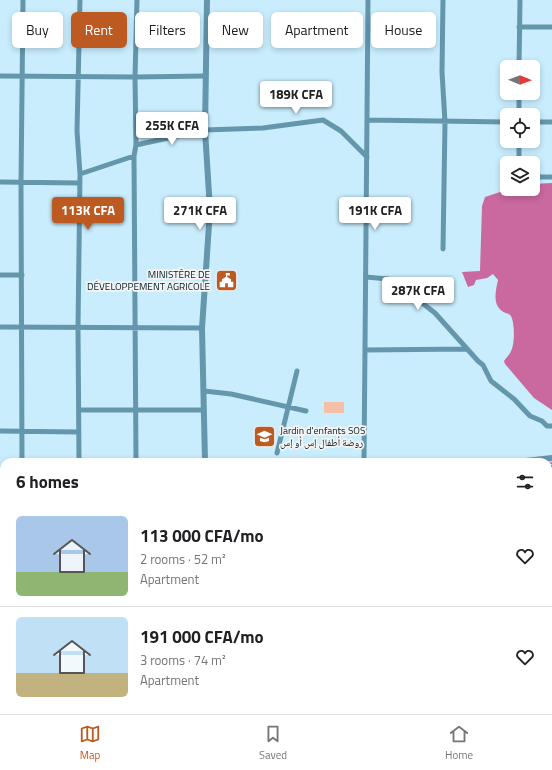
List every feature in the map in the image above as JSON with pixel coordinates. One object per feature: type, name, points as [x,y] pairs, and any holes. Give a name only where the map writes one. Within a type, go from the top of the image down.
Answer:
[{"type":"street","points":[[22,458],[21,182],[23,0]]},
{"type":"street","points":[[79,458],[78,327],[80,174],[77,130],[77,76],[80,0]]},
{"type":"street","points":[[136,458],[134,156],[136,145],[135,77],[137,0]]},
{"type":"street","points":[[205,458],[202,328],[210,210],[205,130],[207,0]]},
{"type":"street","points":[[364,458],[368,0]]},
{"type":"street","points":[[443,0],[442,72],[445,122],[443,249]]},
{"type":"street","points":[[519,60],[520,0]]},
{"type":"street","points":[[519,27],[552,27]]},
{"type":"street","points":[[0,76],[206,76]]},
{"type":"street","points":[[136,145],[205,130],[263,128],[322,120],[341,130],[367,158]]},
{"type":"street","points":[[367,120],[500,122]]},
{"type":"street","points":[[540,122],[552,122]]},
{"type":"street","points":[[80,174],[134,156]]},
{"type":"street","points":[[540,177],[552,177]]},
{"type":"street","points":[[0,182],[79,183]]},
{"type":"street","points":[[0,275],[22,275]]},
{"type":"street","points":[[366,277],[388,279],[395,282],[435,313],[483,365],[492,381],[514,399],[530,416],[542,421],[547,426],[552,426]]},
{"type":"street","points":[[0,327],[202,328]]},
{"type":"street","points":[[365,350],[467,349]]},
{"type":"street","points":[[277,453],[297,371]]},
{"type":"street","points":[[204,391],[231,394],[306,411]]},
{"type":"street","points":[[79,410],[203,410]]},
{"type":"street","points":[[0,431],[78,432]]},
{"type":"shaded area","points":[[552,183],[552,410],[534,398],[505,364],[504,361],[512,348],[514,327],[512,317],[502,311],[497,304],[496,288],[498,280],[493,274],[487,278],[476,280],[474,285],[468,287],[462,272],[480,271],[482,206],[485,197],[500,192],[500,196],[540,196],[540,184]]},
{"type":"shaded area","points":[[324,402],[344,402],[344,413],[324,413]]},
{"type":"place","name":"MINISTÈRE DE DÉVELOPPEMENT AGRICOLE","points":[[226,280]]},
{"type":"place","name":"Jardin d'enfants SOS روضة أطفال إس أو إس","points":[[265,436]]}]
